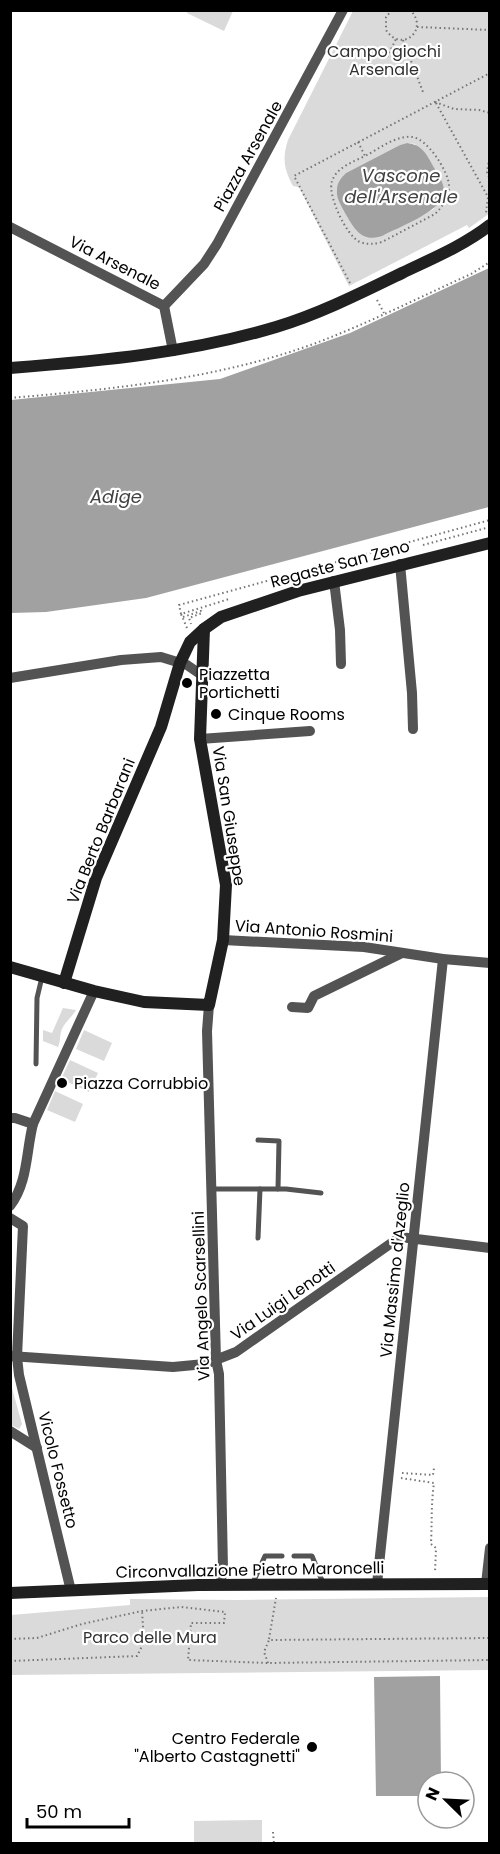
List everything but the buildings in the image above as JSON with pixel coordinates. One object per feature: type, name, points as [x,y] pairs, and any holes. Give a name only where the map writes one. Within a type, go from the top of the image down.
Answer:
[{"type":"street","name":"Piazza Arsenale","points":[[164,306],[204,264],[217,244],[342,10]]},
{"type":"street","points":[[10,368],[114,360],[173,351],[276,327],[335,305],[452,249],[487,220]]},
{"type":"street","name":"Via Arsenale","points":[[10,227],[164,306],[173,351]]},
{"type":"street","name":"Regaste San Zeno","points":[[198,628],[221,617],[298,591],[330,576],[400,564],[489,543]]},
{"type":"street","points":[[400,564],[412,693],[413,729]]},
{"type":"street","points":[[330,576],[340,630],[341,664]]},
{"type":"street","points":[[180,663],[198,628]]},
{"type":"street","points":[[198,628],[203,676],[200,739],[310,731]]},
{"type":"street","points":[[10,678],[121,660],[161,657],[199,671],[203,676]]},
{"type":"street","name":"Via Berto Barbarani","points":[[64,983],[96,878],[161,728],[180,663]]},
{"type":"street","name":"Via San Giuseppe","points":[[200,739],[226,885],[223,940],[209,1005]]},
{"type":"street","name":"Via Antonio Rosmini","points":[[223,940],[364,947],[443,959],[489,963]]},
{"type":"street","name":"Via Antonio Rosmini","points":[[292,1007],[308,1008],[314,996],[402,953]]},
{"type":"street","name":"Via Massimo d'Azeglio","points":[[377,1584],[443,959]]},
{"type":"street","points":[[10,967],[94,991],[144,1002],[209,1005]]},
{"type":"street","points":[[10,1206],[21,1186],[26,1169],[28,1143],[33,1124],[94,991]]},
{"type":"street","name":"Via Angelo Scarsellini","points":[[209,1005],[207,1031],[216,1360],[219,1374],[222,1557],[220,1585]]},
{"type":"street","points":[[13,1118],[33,1124]]},
{"type":"street","name":"Vicolo Fossetto","points":[[10,1218],[23,1226],[14,1357],[71,1591]]},
{"type":"street","name":"Via Luigi Lenotti","points":[[14,1357],[172,1366],[205,1364],[236,1352],[400,1237],[413,1238]]},
{"type":"street","points":[[413,1238],[489,1248]]},
{"type":"street","points":[[10,1431],[37,1448]]},
{"type":"street","points":[[488,1584],[489,1548]]},
{"type":"street","name":"Circonvallazione Pietro Maroncelli","points":[[10,1593],[135,1586],[488,1584]]},
{"type":"lane","points":[[36,1064],[37,998],[42,977]]},
{"type":"lane","points":[[258,1140],[279,1141],[278,1189]]},
{"type":"lane","points":[[212,1188],[278,1189],[321,1193]]},
{"type":"lane","points":[[258,1238],[260,1189]]},
{"type":"lane","points":[[252,1585],[265,1556],[282,1556]]},
{"type":"lane","points":[[294,1556],[312,1556],[324,1585]]},
{"type":"path","points":[[392,10],[386,17],[385,24],[390,36],[403,40],[414,34],[417,27],[417,21],[410,10]]},
{"type":"path","points":[[417,27],[489,30]]},
{"type":"path","points":[[387,57],[396,39]]},
{"type":"path","points":[[403,40],[423,92]]},
{"type":"path","points":[[353,290],[294,176],[489,73]]},
{"type":"path","points":[[435,102],[454,109],[479,110],[489,113]]},
{"type":"path","points":[[435,102],[488,197],[487,220]]},
{"type":"path","points":[[413,137],[421,140],[431,148],[449,183],[447,199],[435,214],[382,242],[373,244],[354,238],[348,232],[331,196],[332,180],[337,172],[365,156],[397,139],[413,137]]},
{"type":"path","points":[[358,142],[365,156]]},
{"type":"path","points":[[489,154],[487,172],[489,180]]},
{"type":"path","points":[[10,398],[129,386],[198,376],[241,365],[316,343],[471,274],[489,262]]},
{"type":"path","points":[[375,297],[384,313]]},
{"type":"path","points":[[187,631],[179,605],[489,520]]},
{"type":"path","points":[[482,522],[483,529]]},
{"type":"path","points":[[446,532],[448,539]]},
{"type":"path","points":[[389,547],[391,554]]},
{"type":"path","points":[[324,564],[330,576]]},
{"type":"path","points":[[266,581],[268,588]]},
{"type":"path","points":[[230,592],[232,599]]},
{"type":"path","points":[[182,617],[201,611],[202,613],[189,618],[198,628]]},
{"type":"path","points":[[399,1473],[433,1475],[434,1468]]},
{"type":"path","points":[[398,1478],[434,1483],[431,1544],[436,1548],[435,1574]]},
{"type":"path","points":[[268,1663],[264,1652],[276,1598]]},
{"type":"path","points":[[10,1639],[37,1638],[82,1624],[142,1611],[181,1607],[225,1612],[224,1623],[190,1623],[188,1660],[268,1663],[489,1660]]},
{"type":"path","points":[[10,1661],[137,1656],[144,1642],[142,1611]]},
{"type":"path","points":[[268,1640],[489,1638]]},
{"type":"path","points":[[273,1832],[274,1844]]},
{"type":"green space","points":[[188,10],[233,11],[224,31],[187,13]]},
{"type":"green space","name":"Campo giochi Arsenale","points":[[353,11],[489,11],[490,213],[469,228],[467,225],[349,286],[299,187],[293,186],[290,180],[285,158],[288,140]],"holes":[[[415,144],[434,209],[374,238],[346,173],[400,145]]]},
{"type":"green space","points":[[63,1008],[76,1010],[63,1027],[58,1047],[43,1041],[43,1030],[52,1033]]},
{"type":"green space","points":[[84,1030],[112,1043],[104,1061],[76,1049]]},
{"type":"green space","points":[[70,1060],[98,1073],[89,1092],[61,1079]]},
{"type":"green space","points":[[55,1091],[83,1104],[75,1122],[47,1110]]},
{"type":"green space","points":[[10,1381],[22,1424],[19,1429],[11,1425]]},
{"type":"green space","name":"Parco delle Mura","points":[[489,1597],[489,1670],[11,1675],[11,1615],[130,1605],[130,1599]]},
{"type":"green space","points":[[262,1820],[262,1843],[194,1843],[194,1821]]},
{"type":"water","name":"Vascone dell'Arsenale","points":[[407,143],[423,150],[428,157],[443,184],[442,199],[428,212],[382,236],[375,238],[363,236],[355,229],[340,204],[337,187],[346,173]]},
{"type":"water","name":"Adige","points":[[489,268],[489,507],[146,598],[46,612],[11,613],[11,400],[220,379],[350,333]]},
{"type":"water","points":[[440,1676],[441,1770],[416,1770],[416,1796],[376,1796],[374,1677]]},
{"type":"place","name":"Piazzetta Portichetti","points":[[187,683]]},
{"type":"place","name":"Cinque Rooms","points":[[216,714]]},
{"type":"place","name":"Piazza Corrubbio","points":[[62,1083]]},
{"type":"place","name":"Centro Federale \"Alberto Castagnetti\"","points":[[312,1747]]}]
